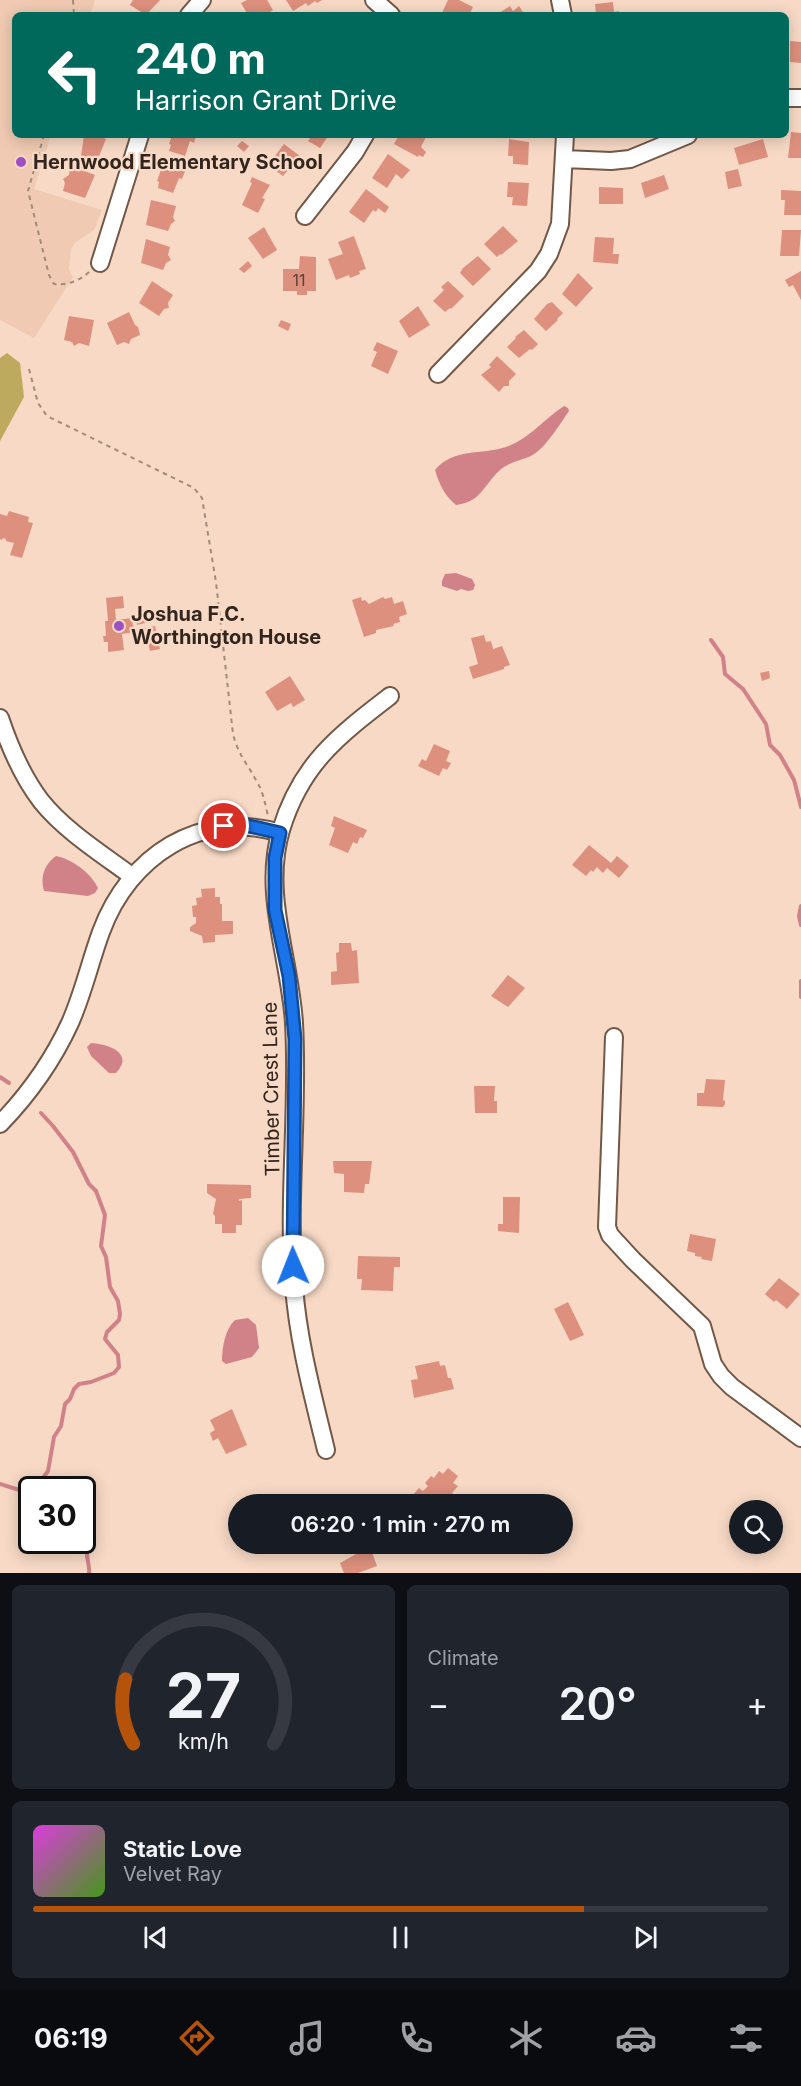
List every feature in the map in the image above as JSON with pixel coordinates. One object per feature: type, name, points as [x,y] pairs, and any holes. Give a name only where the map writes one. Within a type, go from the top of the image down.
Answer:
[{"type":"street","points":[[192,12],[202,0]]},
{"type":"street","points":[[374,0],[388,12]]},
{"type":"street","points":[[100,263],[139,138]]},
{"type":"street","points":[[305,216],[355,152],[362,138]]},
{"type":"street","points":[[438,374],[538,271],[549,254],[560,224],[565,138]]},
{"type":"street","points":[[564,159],[630,159],[681,138]]},
{"type":"street","name":"Timber Crest Lane","points":[[326,1450],[305,1359],[294,1285],[295,1039],[289,976],[275,910],[276,832],[300,784],[316,761],[336,739],[390,696]]},
{"type":"street","points":[[0,718],[9,746],[21,770],[42,802],[68,828],[133,877]]},
{"type":"street","points":[[0,1124],[32,1087],[52,1057],[70,1023],[81,995],[104,924],[116,901],[147,861],[184,838],[206,830],[245,825],[276,832]]},
{"type":"street","points":[[614,1037],[607,1227],[610,1235],[702,1326],[713,1364],[721,1376],[732,1387],[801,1438]]},
{"type":"path","points":[[43,138],[28,191],[44,254],[54,284],[63,285],[81,280]]},
{"type":"path","points":[[29,369],[38,403],[47,416],[194,488],[202,498],[216,582],[233,734],[237,750],[263,794],[276,832]]},
{"type":"shaded area","name":"Hernwood Elementary School","points":[[0,0],[95,0],[91,12],[12,12],[12,138],[50,138],[34,189],[102,210],[94,230],[76,242],[71,249],[69,269],[73,277],[34,338],[0,320]]},
{"type":"shaded area","points":[[7,353],[20,363],[24,397],[0,441],[0,358]]},
{"type":"shaded area","points":[[564,406],[569,411],[537,452],[503,467],[471,501],[456,505],[449,498],[435,470],[442,463],[459,455],[506,447],[529,434]]},
{"type":"shaded area","points":[[456,573],[472,579],[475,585],[473,590],[457,591],[442,586],[445,574]]},
{"type":"shaded area","points":[[56,856],[68,860],[86,872],[98,888],[95,893],[88,896],[44,891],[42,881],[44,872],[48,863]]},
{"type":"shaded area","points":[[91,1043],[105,1045],[121,1055],[121,1066],[116,1073],[109,1073],[91,1056],[87,1047]]},
{"type":"shaded area","points":[[248,1318],[256,1325],[259,1348],[252,1357],[226,1364],[222,1361],[222,1356],[229,1328],[235,1320]]},
{"type":"building","points":[[133,0],[160,0],[149,12],[141,12],[130,5]]},
{"type":"building","points":[[247,0],[267,0],[273,10],[246,12],[241,3]]},
{"type":"building","points":[[286,0],[322,0],[317,3],[315,1],[308,6],[306,3],[293,11]]},
{"type":"building","points":[[448,0],[459,0],[473,7],[470,12],[442,12]]},
{"type":"building","points":[[613,2],[614,12],[596,12],[595,4]]},
{"type":"building","points":[[510,6],[513,11],[519,6],[523,12],[501,12]]},
{"type":"building","points":[[790,41],[801,42],[801,63],[790,62]]},
{"type":"building","points":[[791,132],[801,133],[801,158],[788,158]]},
{"type":"building","points":[[84,138],[106,139],[97,161],[81,156]]},
{"type":"building","points":[[171,138],[195,138],[194,143],[190,141],[185,156],[169,151],[171,145],[169,144]]},
{"type":"building","points":[[310,138],[327,138],[320,148],[308,141]]},
{"type":"building","points":[[397,138],[426,138],[421,147],[426,152],[423,157],[419,155],[418,157],[394,144]]},
{"type":"building","points":[[509,139],[529,142],[528,165],[513,164],[513,156],[508,156]]},
{"type":"building","points":[[763,139],[768,157],[739,165],[734,148]]},
{"type":"building","points":[[242,141],[249,146],[244,152],[237,146]]},
{"type":"building","points":[[284,144],[300,156],[283,176],[268,165]]},
{"type":"building","points":[[388,154],[410,170],[402,179],[396,174],[387,188],[372,178]]},
{"type":"building","points":[[163,164],[185,171],[182,179],[179,178],[173,193],[158,188],[159,182],[157,181]]},
{"type":"building","points":[[70,167],[95,175],[85,198],[63,191],[65,183],[63,179],[69,175]]},
{"type":"building","points":[[738,169],[742,186],[728,189],[725,172]]},
{"type":"building","points":[[664,175],[669,189],[645,198],[641,183]]},
{"type":"building","points":[[252,177],[270,185],[262,198],[265,199],[258,213],[242,205],[252,183],[250,182]]},
{"type":"building","points":[[508,182],[529,183],[527,206],[512,205],[513,197],[507,197]]},
{"type":"building","points":[[599,187],[623,188],[623,204],[599,204]]},
{"type":"building","points":[[366,189],[389,207],[385,213],[378,208],[376,212],[373,210],[364,223],[349,212]]},
{"type":"building","points":[[781,190],[801,191],[801,215],[784,215],[785,200],[781,200]]},
{"type":"building","points":[[151,200],[176,206],[173,217],[175,221],[168,231],[146,225]]},
{"type":"building","points":[[503,226],[518,241],[497,257],[484,244]]},
{"type":"building","points":[[264,227],[277,250],[263,259],[248,238]]},
{"type":"building","points":[[782,230],[801,230],[799,256],[780,256]]},
{"type":"building","points":[[354,236],[366,269],[350,278],[349,275],[336,280],[328,259],[343,254],[338,242]]},
{"type":"building","points":[[595,237],[614,238],[612,254],[619,254],[618,264],[593,262]]},
{"type":"building","points":[[146,239],[170,247],[168,255],[171,260],[166,263],[163,270],[141,263]]},
{"type":"building","points":[[300,256],[316,257],[316,291],[307,291],[307,295],[297,295],[297,291],[283,291],[283,269],[299,269]]},
{"type":"building","points":[[478,256],[491,269],[473,286],[460,273]]},
{"type":"building","points":[[248,261],[252,266],[244,273],[239,269]]},
{"type":"building","points":[[801,271],[801,300],[793,285],[789,287],[785,280]]},
{"type":"building","points":[[578,273],[593,288],[576,307],[562,294]]},
{"type":"building","points":[[152,281],[173,295],[168,303],[169,308],[164,309],[159,316],[139,303]]},
{"type":"building","points":[[448,281],[464,296],[445,312],[433,301],[444,290],[441,287]]},
{"type":"building","points":[[552,302],[563,313],[546,331],[534,319],[547,304]]},
{"type":"building","points":[[418,306],[430,325],[409,338],[399,321]]},
{"type":"building","points":[[129,312],[140,335],[131,339],[129,344],[124,342],[117,345],[107,323]]},
{"type":"building","points":[[69,316],[94,320],[89,346],[79,343],[74,346],[72,342],[64,340]]},
{"type":"building","points":[[281,320],[291,324],[288,331],[278,326]]},
{"type":"building","points":[[524,330],[538,344],[519,358],[507,347]]},
{"type":"building","points":[[377,342],[398,351],[388,374],[371,366],[377,352],[373,350]]},
{"type":"building","points":[[497,356],[516,374],[509,381],[509,386],[504,386],[499,392],[481,375],[491,367],[489,365]]},
{"type":"building","points":[[9,511],[29,517],[28,522],[33,523],[22,558],[10,555],[14,543],[0,539],[0,514],[7,516]]},
{"type":"building","name":"Joshua F.C. Worthington House","points":[[123,596],[124,608],[115,609],[116,620],[132,618],[134,632],[122,634],[124,650],[108,652],[108,642],[104,642],[103,636],[106,636],[105,621],[108,621],[106,598]]},
{"type":"building","points":[[361,597],[362,601],[365,600],[369,604],[383,597],[385,599],[392,597],[394,604],[403,601],[407,614],[399,617],[400,622],[393,624],[394,626],[376,630],[376,633],[364,637],[352,600]]},
{"type":"building","points":[[144,614],[145,623],[137,625],[135,615]]},
{"type":"building","points":[[155,626],[160,649],[150,651],[145,628]]},
{"type":"building","points":[[484,635],[486,642],[491,641],[493,649],[502,646],[510,665],[473,679],[469,667],[478,664],[471,638]]},
{"type":"building","points":[[769,671],[770,678],[762,681],[760,673]]},
{"type":"building","points":[[290,676],[305,700],[293,707],[291,703],[277,711],[265,692]]},
{"type":"building","points":[[434,744],[450,751],[446,761],[451,763],[447,770],[443,768],[439,776],[418,766],[422,759],[426,761]]},
{"type":"building","points":[[334,816],[367,830],[357,844],[353,842],[348,853],[329,845],[335,828],[331,826]]},
{"type":"building","points":[[589,845],[611,863],[617,856],[629,866],[619,878],[607,868],[603,873],[597,867],[586,876],[572,865]]},
{"type":"building","points":[[215,888],[215,897],[220,897],[220,904],[222,904],[222,921],[233,921],[233,934],[215,935],[215,942],[203,943],[202,936],[190,931],[190,927],[196,923],[192,906],[197,905],[196,898],[202,897],[201,889]]},
{"type":"building","points":[[339,943],[351,943],[352,951],[357,950],[359,983],[331,985],[331,972],[337,971],[336,953],[339,952]]},
{"type":"building","points":[[508,975],[525,988],[508,1007],[491,996]]},
{"type":"building","points":[[706,1079],[725,1080],[723,1107],[697,1106],[697,1093],[704,1093]]},
{"type":"building","points":[[474,1086],[495,1086],[494,1101],[497,1101],[497,1113],[475,1113]]},
{"type":"building","points":[[333,1161],[372,1161],[369,1184],[365,1184],[364,1193],[344,1192],[344,1174],[334,1173]]},
{"type":"building","points":[[207,1184],[251,1185],[251,1198],[239,1199],[239,1201],[242,1200],[242,1225],[236,1225],[236,1233],[222,1233],[222,1224],[215,1224],[213,1214],[216,1199],[207,1193]]},
{"type":"building","points":[[503,1197],[520,1197],[519,1233],[498,1231],[498,1224],[503,1224]]},
{"type":"building","points":[[690,1234],[716,1239],[712,1261],[701,1259],[702,1257],[695,1256],[695,1253],[687,1251]]},
{"type":"building","points":[[358,1256],[400,1257],[400,1267],[394,1267],[393,1291],[361,1290],[362,1279],[357,1279]]},
{"type":"building","points":[[779,1278],[800,1294],[787,1309],[765,1294]]},
{"type":"building","points":[[568,1302],[584,1335],[570,1341],[554,1309]]},
{"type":"building","points":[[439,1361],[440,1366],[445,1365],[454,1389],[414,1398],[411,1380],[418,1379],[415,1366]]},
{"type":"building","points":[[232,1409],[247,1445],[226,1454],[218,1438],[213,1441],[210,1433],[215,1430],[210,1420]]},
{"type":"building","points":[[448,1468],[458,1476],[453,1483],[458,1486],[453,1494],[414,1494],[419,1488],[423,1491],[428,1486],[425,1483],[431,1476],[434,1478],[439,1471],[443,1474]]},
{"type":"building","points":[[356,1554],[373,1554],[377,1566],[358,1573],[344,1573],[340,1563]]},
{"type":"waterway","points":[[711,640],[723,657],[725,674],[743,689],[766,724],[770,745],[780,755],[794,780],[801,807]]},
{"type":"waterway","points":[[801,906],[799,916],[801,925]]},
{"type":"waterway","points":[[801,981],[801,997]]},
{"type":"waterway","points":[[0,1077],[9,1083]]},
{"type":"waterway","points":[[41,1113],[73,1152],[89,1184],[96,1191],[105,1215],[101,1246],[106,1257],[110,1287],[118,1301],[120,1314],[119,1320],[107,1332],[105,1339],[118,1355],[119,1367],[114,1373],[79,1384],[74,1389],[65,1404],[61,1426],[54,1437],[48,1471],[44,1476]]},
{"type":"waterway","points":[[0,1484],[18,1490]]},
{"type":"waterway","points":[[87,1554],[89,1573]]},
{"type":"place","name":"Hernwood Elementary School","points":[[21,162]]},
{"type":"place","name":"Joshua F.C. Worthington House","points":[[119,626]]},
{"type":"route","points":[[224,826],[245,825],[280,833],[275,858],[275,910],[289,976],[295,1039],[293,1266]]}]
